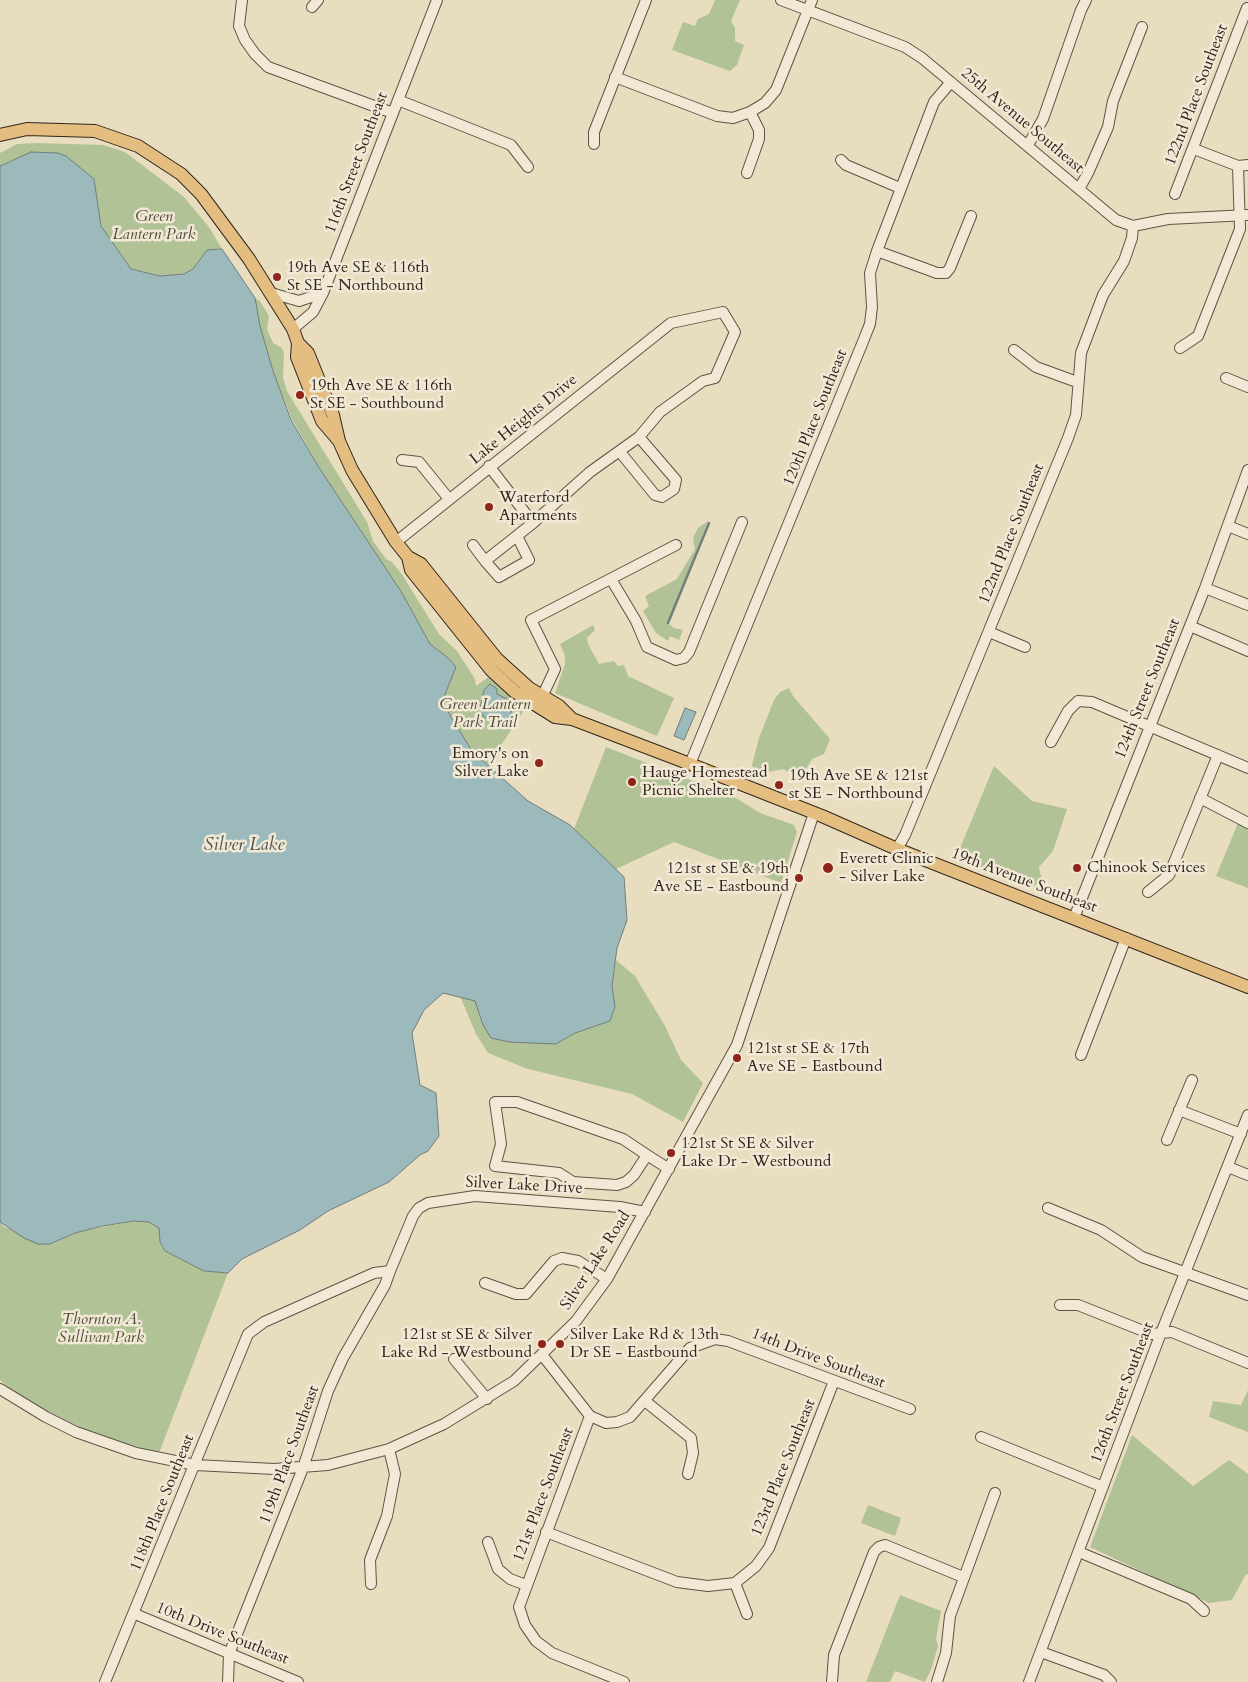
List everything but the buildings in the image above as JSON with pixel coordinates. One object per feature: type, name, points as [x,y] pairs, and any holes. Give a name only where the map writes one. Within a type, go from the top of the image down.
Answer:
[{"type":"main road","name":"19th Avenue Southeast","points":[[0,135],[26,129],[96,131],[138,146],[181,174],[201,194],[249,259],[293,329],[298,343],[308,353],[333,415],[339,441],[365,493],[396,542],[408,557],[421,564],[497,659],[514,676],[559,706],[572,719]]},
{"type":"main road","name":"19th Avenue Southeast","points":[[408,557],[411,570],[502,682],[536,708],[555,717],[572,719],[690,764],[814,813],[897,849],[1248,987]]},
{"type":"street","points":[[242,0],[239,26],[245,40],[268,67],[393,113]]},
{"type":"street","name":"116th Street Southeast","points":[[293,329],[313,312],[323,293],[436,0]]},
{"type":"street","points":[[594,144],[594,132],[646,0]]},
{"type":"street","name":"25th Avenue Southeast","points":[[780,0],[905,47],[927,61],[1116,220],[1133,226]]},
{"type":"street","points":[[615,77],[717,116],[733,118],[750,112],[765,103],[776,90],[812,0]]},
{"type":"street","points":[[1028,145],[1043,119],[1086,0]]},
{"type":"street","name":"122nd Place Southeast","points":[[1175,194],[1247,8]]},
{"type":"street","points":[[1079,188],[1088,173],[1108,127],[1113,102],[1142,28]]},
{"type":"street","name":"120th Place Southeast","points":[[690,764],[870,324],[872,308],[870,273],[877,251],[934,102],[951,82]]},
{"type":"street","points":[[398,100],[511,145],[528,167]]},
{"type":"street","points":[[747,173],[760,130],[750,112]]},
{"type":"street","points":[[1180,348],[1198,336],[1244,216],[1243,165],[1194,149]]},
{"type":"street","points":[[841,160],[854,169],[900,188]]},
{"type":"street","points":[[877,251],[937,273],[946,274],[971,216]]},
{"type":"street","points":[[1133,226],[1168,219],[1244,216]]},
{"type":"street","name":"122nd Place Southeast","points":[[897,849],[905,835],[1068,438],[1076,415],[1077,382],[1081,353],[1091,322],[1103,295],[1124,261],[1132,238],[1133,226]]},
{"type":"street","points":[[271,293],[299,301],[323,293]]},
{"type":"street","name":"Lake Heights Drive","points":[[396,542],[489,466],[671,323],[723,312],[735,332],[715,378],[703,381],[660,412],[639,437]]},
{"type":"street","points":[[1014,350],[1036,367],[1077,382]]},
{"type":"street","points":[[1226,378],[1248,387]]},
{"type":"street","points":[[485,561],[533,523],[590,472],[639,437],[676,480],[674,488],[662,497],[655,495],[620,452]]},
{"type":"street","points":[[402,460],[419,462],[449,499]]},
{"type":"street","points":[[489,466],[533,523]]},
{"type":"street","name":"124th Street Southeast","points":[[1074,918],[1205,588],[1248,470]]},
{"type":"street","points":[[611,578],[636,621],[647,647],[676,660],[684,658],[689,652],[742,522]]},
{"type":"street","points":[[1228,526],[1248,534]]},
{"type":"street","points":[[473,545],[497,575],[502,577],[527,563],[529,556],[517,536]]},
{"type":"street","points":[[542,696],[555,668],[531,620],[676,544]]},
{"type":"street","points":[[1205,588],[1248,605]]},
{"type":"street","points":[[1190,626],[1248,651]]},
{"type":"street","points":[[989,632],[1025,647]]},
{"type":"street","points":[[1051,742],[1068,711],[1078,702],[1092,702],[1248,768]]},
{"type":"street","points":[[1148,892],[1169,875],[1218,755]]},
{"type":"street","points":[[1200,798],[1248,823]]},
{"type":"street","name":"Silver Lake Road","points":[[0,1389],[46,1418],[76,1432],[136,1452],[195,1465],[238,1469],[303,1468],[356,1459],[389,1449],[444,1424],[514,1381],[543,1356],[576,1321],[607,1279],[646,1212],[737,1045],[814,813]]},
{"type":"street","points":[[1081,1055],[1126,938]]},
{"type":"street","points":[[1167,1140],[1192,1080]]},
{"type":"street","points":[[647,1155],[626,1182],[617,1185],[573,1182],[559,1173],[495,1166],[502,1144],[495,1102],[517,1102],[623,1140],[647,1155],[669,1169]]},
{"type":"street","points":[[1179,1110],[1240,1134]]},
{"type":"street","name":"126th Street Southeast","points":[[1029,1682],[1161,1333],[1248,1116]]},
{"type":"street","points":[[1228,1167],[1248,1175]]},
{"type":"street","name":"Silver Lake Drive","points":[[390,1271],[412,1216],[419,1208],[428,1203],[475,1196],[620,1207],[646,1212]]},
{"type":"street","points":[[1048,1208],[1101,1230],[1142,1257],[1248,1295]]},
{"type":"street","points":[[485,1283],[516,1294],[526,1294],[554,1261],[562,1258],[578,1260],[607,1279]]},
{"type":"street","name":"118th Place Southeast","points":[[105,1682],[248,1334],[264,1322],[365,1276],[390,1271]]},
{"type":"street","name":"119th Place Southeast","points":[[228,1682],[229,1654],[303,1468],[332,1383],[343,1358],[385,1285],[390,1271]]},
{"type":"street","points":[[1060,1305],[1078,1305],[1152,1334],[1172,1332],[1248,1363]]},
{"type":"street","name":"14th Drive Southeast","points":[[645,1401],[690,1348],[715,1339],[728,1341],[910,1409]]},
{"type":"street","points":[[543,1356],[590,1416],[606,1423],[617,1422],[630,1417],[645,1401],[691,1438],[692,1452],[688,1474]]},
{"type":"street","points":[[454,1359],[487,1399]]},
{"type":"street","name":"123rd Place Southeast","points":[[735,1582],[756,1566],[769,1548],[834,1381]]},
{"type":"street","name":"121st Place Southeast","points":[[590,1416],[519,1607],[525,1625],[536,1641],[552,1653],[624,1682]]},
{"type":"street","points":[[981,1437],[1103,1487]]},
{"type":"street","points":[[371,1584],[370,1560],[387,1516],[395,1474],[389,1449]]},
{"type":"street","points":[[941,1681],[950,1616],[995,1493]]},
{"type":"street","points":[[546,1532],[677,1582],[708,1586],[735,1582],[746,1614]]},
{"type":"street","name":"121st Place Southeast","points":[[488,1542],[498,1569],[510,1579],[526,1585]]},
{"type":"street","points":[[832,1682],[832,1665],[874,1552],[879,1547],[885,1545],[963,1577]]},
{"type":"street","points":[[1079,1552],[1191,1600],[1204,1611]]},
{"type":"street","name":"10th Drive Southeast","points":[[134,1614],[298,1682]]},
{"type":"street","points":[[1041,1652],[1104,1676],[1111,1682]]},
{"type":"green space","points":[[715,0],[740,0],[731,21],[735,28],[735,41],[744,45],[737,65],[730,71],[672,50],[683,22],[695,26],[698,19],[709,14]]},
{"type":"green space","name":"Green Lantern Park","points":[[17,144],[103,145],[125,152],[184,197],[209,227],[222,249],[207,250],[193,269],[184,274],[160,276],[131,269],[104,233],[101,226],[98,203],[80,169],[66,156],[11,160],[0,166],[0,153]]},
{"type":"green space","name":"Green Lantern Park Trail","points":[[255,298],[260,301],[269,316],[267,329],[273,343],[282,348],[284,354],[283,378],[287,391],[367,522],[373,541],[386,559],[392,562],[401,573],[439,634],[457,651],[475,679],[476,686],[490,676],[521,702],[523,712],[494,756],[491,767],[472,751],[442,702],[448,658],[430,644],[402,593],[320,469],[292,419],[274,374],[260,326]]},
{"type":"green space","points":[[708,521],[668,623],[674,628],[683,630],[679,640],[670,636],[668,641],[656,633],[643,611],[649,606],[645,596],[677,579],[695,549],[693,538],[698,528]]},
{"type":"green space","points":[[593,625],[595,630],[587,638],[588,644],[599,664],[614,661],[618,666],[624,665],[628,676],[674,698],[657,736],[555,693],[565,664],[565,656],[560,644]]},
{"type":"green space","points":[[789,688],[793,696],[830,739],[824,754],[812,759],[801,778],[794,777],[784,769],[763,773],[754,769],[752,765],[759,738],[774,700],[780,692]]},
{"type":"green space","points":[[606,747],[736,798],[760,813],[794,825],[797,832],[781,883],[674,842],[616,869],[574,829]]},
{"type":"green space","points":[[994,766],[1032,801],[1067,809],[1053,851],[1039,867],[1044,891],[956,858]]},
{"type":"green space","points":[[1238,823],[1248,828],[1248,888],[1216,876]]},
{"type":"green space","points":[[616,960],[635,976],[665,1026],[681,1060],[703,1083],[683,1122],[632,1094],[528,1069],[488,1053],[476,1034],[460,996],[475,1001],[483,1025],[532,1042],[556,1044],[575,1033],[610,1021],[615,1007],[612,986]]},
{"type":"green space","name":"Thornton A. Sullivan Park","points":[[133,1221],[149,1222],[159,1228],[160,1242],[165,1251],[204,1271],[228,1273],[159,1453],[95,1435],[61,1420],[24,1400],[0,1380],[0,1222],[4,1227],[50,1244],[75,1233]]},
{"type":"green space","points":[[1248,1390],[1248,1432],[1209,1417],[1213,1401],[1241,1405]]},
{"type":"green space","points":[[1132,1435],[1193,1486],[1229,1460],[1248,1474],[1248,1575],[1246,1574],[1232,1600],[1209,1603],[1090,1547]]},
{"type":"green space","points":[[868,1505],[901,1518],[895,1536],[861,1523]]},
{"type":"green space","points":[[900,1595],[941,1611],[936,1639],[938,1646],[932,1667],[925,1682],[895,1671],[890,1682],[866,1682]]},
{"type":"water","name":"Silver Lake","points":[[31,152],[58,153],[66,156],[94,179],[101,226],[131,269],[160,276],[184,274],[193,269],[207,250],[222,249],[255,298],[260,326],[273,371],[291,420],[318,466],[402,593],[430,644],[456,667],[442,702],[472,751],[528,801],[570,825],[624,877],[627,920],[617,948],[612,986],[615,1007],[610,1021],[575,1033],[556,1044],[509,1042],[491,1038],[483,1025],[475,1001],[443,993],[424,1010],[412,1033],[420,1085],[436,1093],[439,1136],[428,1151],[420,1155],[389,1182],[328,1211],[300,1230],[242,1259],[228,1273],[204,1271],[165,1251],[160,1242],[159,1228],[149,1222],[133,1221],[103,1226],[75,1233],[50,1244],[38,1244],[24,1238],[0,1222],[0,166]]},
{"type":"water","points":[[490,684],[497,689],[497,694],[507,699],[513,706],[510,716],[503,726],[499,727],[492,723],[483,716],[480,709],[484,690]]},
{"type":"water","points":[[685,708],[696,712],[684,740],[674,736]]},
{"type":"waterway","points":[[668,623],[709,523]]},
{"type":"place","name":"19th Ave SE & 116th St SE - Northbound","points":[[277,277]]},
{"type":"place","name":"19th Ave SE & 116th St SE - Southbound","points":[[300,395]]},
{"type":"place","name":"Waterford Apartments","points":[[489,507]]},
{"type":"place","name":"Emory's on Silver Lake","points":[[539,763]]},
{"type":"place","name":"Hauge Homestead Picnic Shelter","points":[[632,782]]},
{"type":"place","name":"19th Ave SE & 121st st SE - Northbound","points":[[779,785]]},
{"type":"place","name":"Everett Clinic - Silver Lake","points":[[828,868]]},
{"type":"place","name":"Chinook Services","points":[[1077,868]]},
{"type":"place","name":"121st st SE & 19th Ave SE - Eastbound","points":[[799,878]]},
{"type":"place","name":"121st st SE & 17th Ave SE - Eastbound","points":[[737,1058]]},
{"type":"place","name":"121st St SE & Silver Lake Dr - Westbound","points":[[671,1153]]},
{"type":"place","name":"121st st SE & Silver Lake Rd - Westbound","points":[[542,1344]]},
{"type":"place","name":"Silver Lake Rd & 13th Dr SE - Eastbound","points":[[560,1344]]}]
